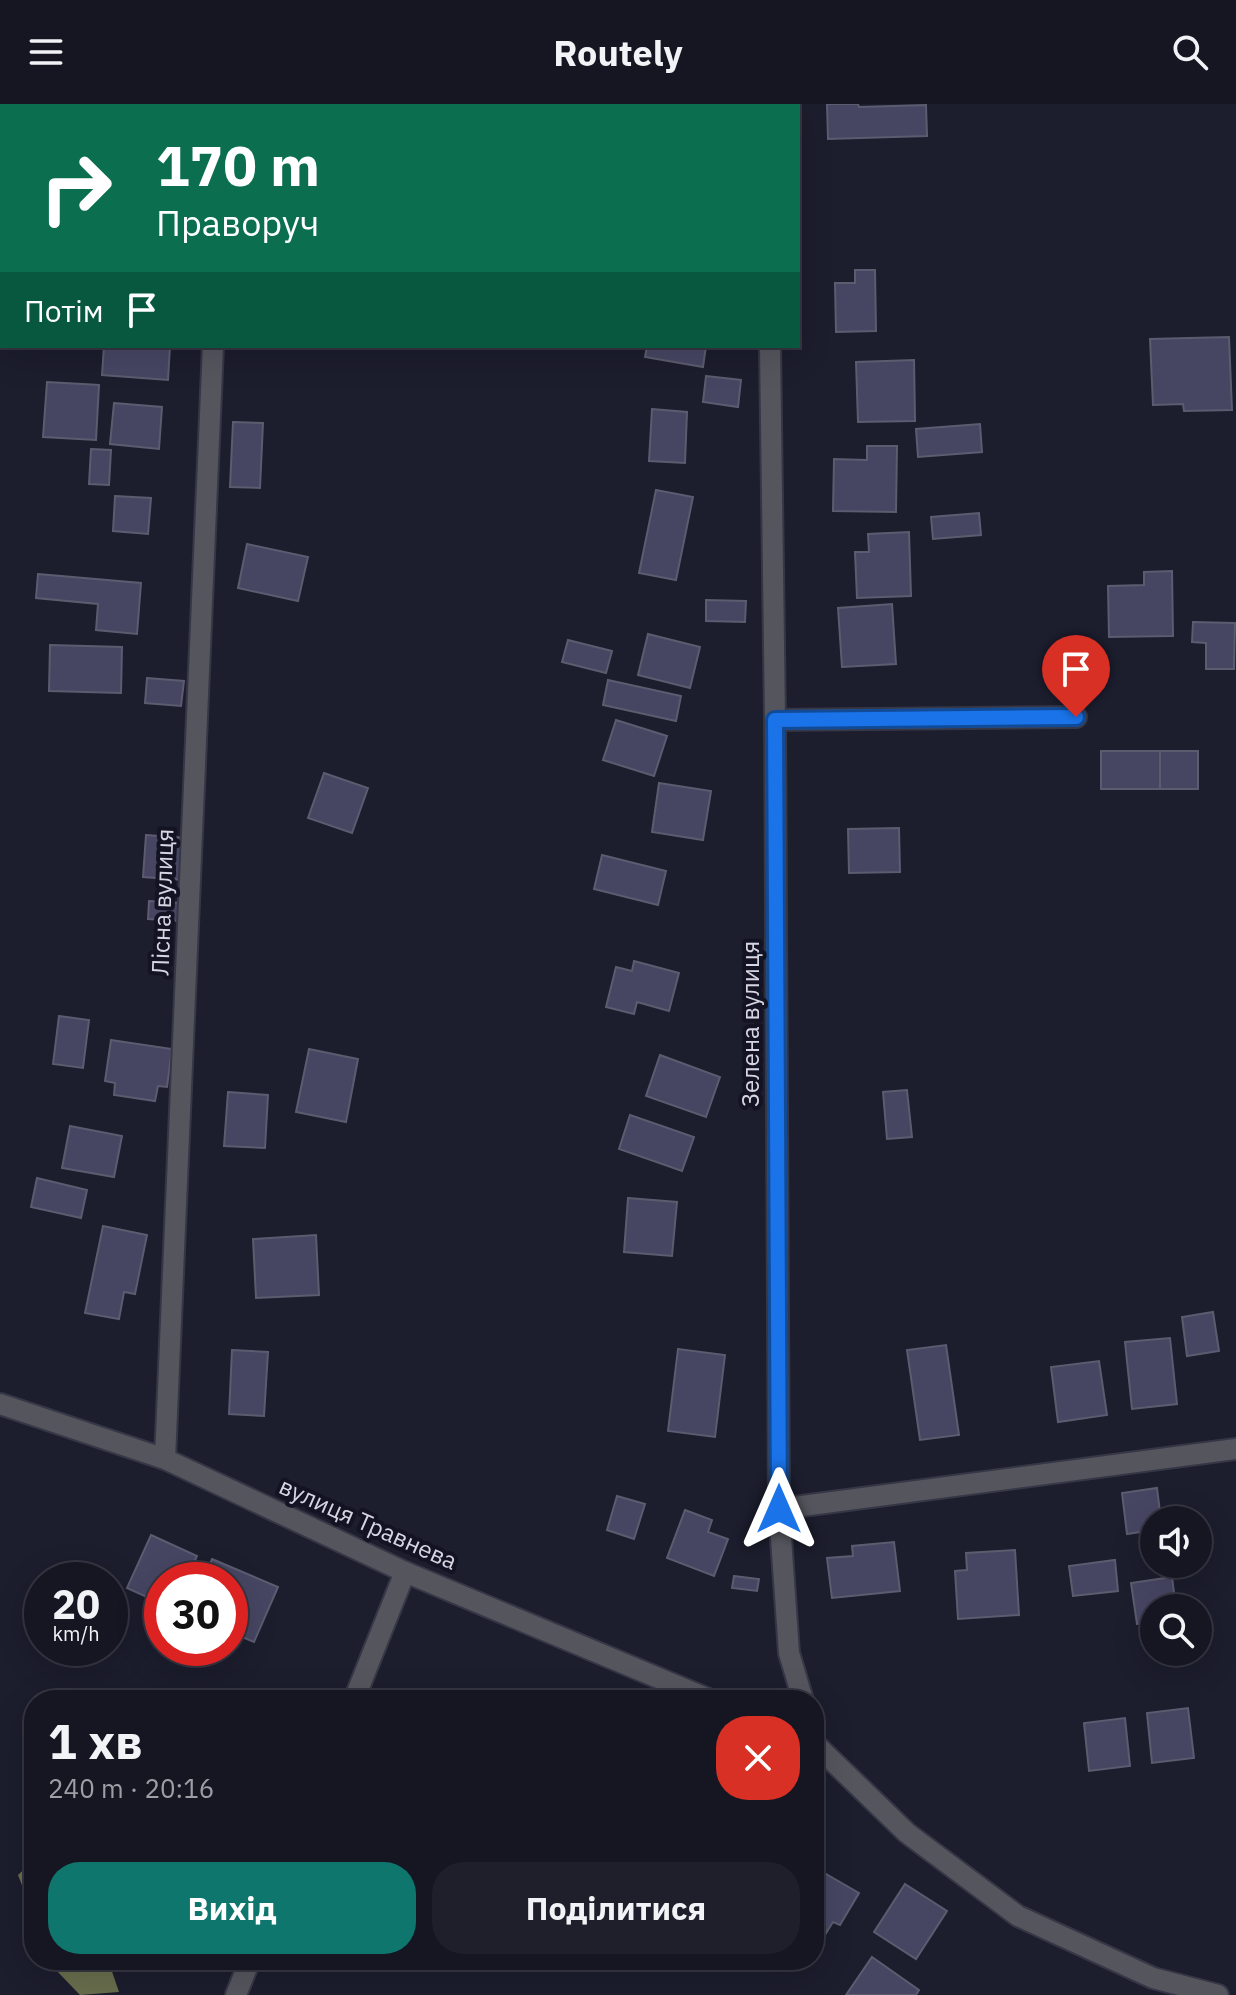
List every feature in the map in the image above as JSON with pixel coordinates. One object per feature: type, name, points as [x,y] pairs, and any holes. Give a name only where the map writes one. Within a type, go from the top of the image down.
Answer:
[{"type":"street","name":"Лісна вулиця","points":[[165,1459],[213,348]]},
{"type":"street","name":"Зелена вулиця","points":[[770,348],[779,1509],[789,1653],[800,1690]]},
{"type":"street","points":[[775,720],[1076,717]]},
{"type":"street","name":"вулиця Травнева","points":[[0,1404],[165,1459],[405,1572],[687,1690]]},
{"type":"street","points":[[779,1509],[1236,1449]]},
{"type":"street","points":[[358,1690],[405,1572]]},
{"type":"street","points":[[824,1750],[907,1833],[1018,1916],[1153,1978],[1218,1995]]},
{"type":"street","points":[[236,1995],[246,1970]]},
{"type":"shaded area","points":[[24,1869],[24,1890],[18,1875]]},
{"type":"shaded area","points":[[56,1970],[111,1970],[119,1992],[80,1995]]},
{"type":"building","points":[[827,104],[858,104],[859,107],[926,105],[927,136],[828,139]]},
{"type":"building","points":[[855,270],[875,270],[876,331],[836,332],[835,283],[855,283]]},
{"type":"building","points":[[1229,337],[1232,410],[1184,411],[1183,404],[1153,405],[1150,339]]},
{"type":"building","points":[[104,348],[170,348],[168,380],[102,375]]},
{"type":"building","points":[[647,348],[706,348],[703,367],[645,357]]},
{"type":"building","points":[[914,360],[915,421],[858,422],[856,362]]},
{"type":"building","points":[[706,376],[741,380],[738,407],[703,402]]},
{"type":"building","points":[[47,382],[99,385],[96,440],[43,437]]},
{"type":"building","points":[[114,403],[162,407],[159,449],[110,444]]},
{"type":"building","points":[[652,409],[687,412],[685,463],[649,461]]},
{"type":"building","points":[[233,422],[263,423],[260,488],[230,487]]},
{"type":"building","points":[[980,424],[982,452],[918,457],[916,429]]},
{"type":"building","points":[[867,446],[897,446],[896,512],[833,511],[834,459],[867,460]]},
{"type":"building","points":[[91,449],[111,450],[109,485],[89,484]]},
{"type":"building","points":[[656,490],[693,497],[676,580],[639,573]]},
{"type":"building","points":[[115,496],[151,498],[148,534],[113,531]]},
{"type":"building","points":[[979,513],[981,535],[933,539],[931,517]]},
{"type":"building","points":[[909,532],[911,596],[857,598],[855,552],[869,552],[868,534]]},
{"type":"building","points":[[247,544],[308,557],[298,601],[238,588]]},
{"type":"building","points":[[1172,571],[1173,636],[1109,637],[1108,586],[1144,585],[1144,572]]},
{"type":"building","points":[[38,574],[141,583],[137,634],[96,630],[98,604],[36,598]]},
{"type":"building","points":[[706,600],[746,601],[745,622],[706,621]]},
{"type":"building","points":[[892,604],[896,664],[842,667],[838,608]]},
{"type":"building","points":[[1193,622],[1235,623],[1234,669],[1206,669],[1206,643],[1192,642]]},
{"type":"building","points":[[648,634],[700,647],[690,688],[638,675]]},
{"type":"building","points":[[568,640],[612,651],[606,673],[562,662]]},
{"type":"building","points":[[50,645],[122,647],[121,693],[49,691]]},
{"type":"building","points":[[147,678],[184,681],[181,706],[145,703]]},
{"type":"building","points":[[608,680],[681,696],[676,721],[603,705]]},
{"type":"building","points":[[616,720],[667,736],[654,776],[603,760]]},
{"type":"building","points":[[1101,751],[1160,751],[1160,789],[1101,789]]},
{"type":"building","points":[[1160,751],[1198,751],[1198,789],[1160,789]]},
{"type":"building","points":[[324,773],[368,788],[352,833],[308,818]]},
{"type":"building","points":[[659,783],[711,791],[703,840],[652,832]]},
{"type":"building","points":[[899,828],[900,872],[849,873],[848,829]]},
{"type":"building","points":[[146,835],[186,838],[183,880],[143,877]]},
{"type":"building","points":[[602,855],[666,871],[658,905],[594,889]]},
{"type":"building","points":[[149,901],[181,903],[180,921],[148,919]]},
{"type":"building","points":[[634,961],[679,973],[669,1011],[637,1002],[634,1014],[606,1007],[616,967],[632,971]]},
{"type":"building","points":[[59,1016],[89,1020],[83,1068],[53,1064]]},
{"type":"building","points":[[111,1040],[172,1049],[167,1087],[158,1086],[155,1101],[114,1095],[115,1083],[105,1081]]},
{"type":"building","points":[[309,1049],[358,1059],[346,1122],[296,1112]]},
{"type":"building","points":[[660,1055],[720,1077],[706,1117],[646,1096]]},
{"type":"building","points":[[907,1090],[912,1137],[887,1139],[883,1092]]},
{"type":"building","points":[[228,1092],[268,1095],[265,1148],[224,1146]]},
{"type":"building","points":[[630,1115],[694,1137],[682,1171],[619,1149]]},
{"type":"building","points":[[70,1126],[122,1136],[114,1177],[62,1168]]},
{"type":"building","points":[[37,1178],[87,1190],[81,1218],[31,1207]]},
{"type":"building","points":[[628,1198],[677,1202],[672,1256],[624,1252]]},
{"type":"building","points":[[103,1226],[147,1235],[135,1294],[124,1292],[119,1319],[85,1313]]},
{"type":"building","points":[[316,1235],[319,1295],[256,1298],[253,1239]]},
{"type":"building","points":[[1213,1312],[1219,1351],[1187,1356],[1182,1317]]},
{"type":"building","points":[[1170,1338],[1177,1404],[1132,1409],[1125,1342]]},
{"type":"building","points":[[946,1345],[959,1435],[920,1440],[907,1350]]},
{"type":"building","points":[[678,1349],[725,1355],[715,1437],[668,1431]]},
{"type":"building","points":[[232,1350],[268,1352],[264,1416],[229,1414]]},
{"type":"building","points":[[1099,1361],[1107,1415],[1058,1422],[1051,1367]]},
{"type":"building","points":[[1157,1488],[1159,1506],[1140,1506],[1140,1532],[1127,1534],[1122,1493]]},
{"type":"building","points":[[617,1496],[645,1504],[634,1539],[607,1530]]},
{"type":"building","points":[[685,1510],[712,1520],[708,1532],[728,1539],[714,1576],[667,1558]]},
{"type":"building","points":[[151,1535],[197,1556],[194,1562],[144,1562],[144,1596],[128,1586]]},
{"type":"building","points":[[894,1542],[900,1591],[832,1598],[827,1558],[853,1556],[852,1546]]},
{"type":"building","points":[[1015,1550],[1019,1615],[958,1619],[955,1571],[967,1570],[966,1553]]},
{"type":"building","points":[[1115,1560],[1118,1591],[1073,1596],[1069,1566]]},
{"type":"building","points":[[248,1574],[278,1587],[254,1642],[248,1640]]},
{"type":"building","points":[[734,1576],[759,1579],[757,1591],[732,1588]]},
{"type":"building","points":[[1172,1578],[1174,1594],[1140,1594],[1140,1624],[1137,1624],[1131,1583]]},
{"type":"building","points":[[1188,1708],[1194,1758],[1152,1763],[1147,1713]]},
{"type":"building","points":[[1125,1718],[1130,1766],[1089,1771],[1084,1723]]},
{"type":"building","points":[[824,1873],[859,1893],[840,1925],[833,1922],[824,1936]]},
{"type":"building","points":[[905,1884],[947,1911],[916,1959],[874,1932]]},
{"type":"building","points":[[872,1957],[919,1990],[916,1995],[846,1995]]},
{"type":"route","points":[[779,1509],[775,720],[1076,717]]}]
